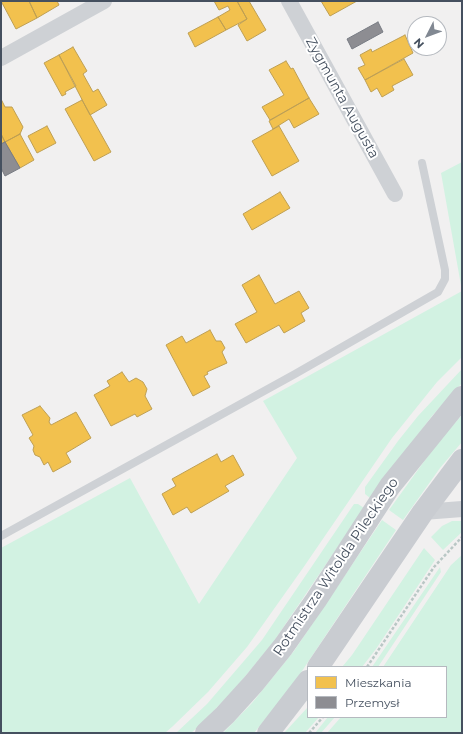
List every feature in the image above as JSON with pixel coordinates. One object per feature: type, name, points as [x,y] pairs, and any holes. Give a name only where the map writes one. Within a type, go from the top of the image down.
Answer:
[{"type":"main road","name":"Rotmistrza Witolda Pileckiego","points":[[206,733],[226,715],[283,647],[316,600],[390,486],[462,397]]},
{"type":"main road","points":[[319,666],[423,512],[461,465]]},
{"type":"main road","points":[[268,733],[307,682]]},
{"type":"street","points":[[1,58],[104,1]]},
{"type":"street","name":"Zygmunta Augusta","points":[[289,1],[396,194]]},
{"type":"street","points":[[423,512],[462,509]]},
{"type":"lane","points":[[1,536],[295,374],[438,292],[445,279],[445,270],[422,163]]},
{"type":"path","points":[[368,666],[434,567],[462,537]]},
{"type":"path","points":[[309,733],[323,718]]},
{"type":"green space","points":[[462,162],[462,291],[441,173]]},
{"type":"green space","points":[[462,291],[462,357],[437,382],[392,438],[247,647],[208,692],[173,726],[165,733],[1,733],[1,548],[130,478],[199,604],[297,458],[263,401]]},
{"type":"green space","points":[[462,369],[462,383],[432,416],[370,498],[365,494],[365,487],[418,416]]},
{"type":"green space","points":[[462,415],[462,442],[440,468],[403,520],[389,510],[438,442]]},
{"type":"green space","points":[[354,504],[358,504],[364,508],[272,644],[233,691],[197,728],[191,733],[176,733],[207,704],[262,640]]},
{"type":"green space","points":[[382,520],[396,530],[292,686],[254,733],[223,733],[252,703],[294,651]]},
{"type":"green space","points":[[452,521],[462,521],[462,532],[443,550],[431,537],[442,526]]},
{"type":"green space","points":[[424,548],[435,560],[376,649],[363,666],[343,666],[352,655]]},
{"type":"green space","points":[[462,555],[462,733],[327,733],[340,718],[447,718],[447,666],[384,666],[451,565]]},
{"type":"green space","points":[[440,567],[441,572],[379,666],[373,666]]},
{"type":"green space","points":[[307,708],[307,718],[318,718],[305,733],[284,733]]},
{"type":"green space","points":[[327,718],[334,718],[321,733],[315,733]]},
{"type":"building: Mieszkania","points":[[1,1],[29,1],[37,18],[16,29]]},
{"type":"building: Mieszkania","points":[[29,1],[57,1],[59,5],[37,18]]},
{"type":"building: Mieszkania","points":[[214,1],[237,1],[247,19],[226,30],[218,17],[230,10],[228,6],[219,10]]},
{"type":"building: Mieszkania","points":[[237,1],[249,1],[266,30],[247,41],[238,25],[247,19]]},
{"type":"building: Mieszkania","points":[[321,1],[357,1],[330,16]]},
{"type":"building: Mieszkania","points":[[218,17],[226,30],[195,47],[188,33]]},
{"type":"building: Mieszkania","points":[[405,35],[407,40],[408,56],[365,80],[358,68],[365,65],[360,55],[371,49],[372,52]]},
{"type":"building: Mieszkania","points":[[73,47],[87,71],[83,74],[93,92],[98,89],[107,105],[90,115],[59,55]]},
{"type":"building: Mieszkania","points":[[59,55],[76,86],[65,92],[66,94],[62,96],[44,63]]},
{"type":"building: Mieszkania","points":[[404,59],[413,75],[392,86],[394,90],[382,97],[377,88],[371,92],[365,80]]},
{"type":"building: Mieszkania","points":[[286,61],[291,69],[293,68],[309,98],[270,120],[262,107],[284,95],[269,70]]},
{"type":"building: Mieszkania","points":[[309,98],[319,114],[294,128],[289,119],[273,129],[269,121]]},
{"type":"building: Mieszkania","points":[[1,99],[5,107],[12,107],[23,127],[20,134],[5,142],[1,134]]},
{"type":"building: Mieszkania","points":[[82,100],[111,152],[94,161],[65,109]]},
{"type":"building: Mieszkania","points":[[47,126],[56,143],[37,153],[28,136]]},
{"type":"building: Mieszkania","points":[[279,126],[299,161],[272,176],[252,141]]},
{"type":"building: Mieszkania","points":[[1,134],[5,142],[1,144]]},
{"type":"building: Mieszkania","points":[[20,134],[34,160],[20,168],[5,142]]},
{"type":"building: Mieszkania","points":[[280,192],[290,208],[252,230],[243,214]]},
{"type":"building: Mieszkania","points":[[259,275],[275,304],[299,291],[309,308],[301,313],[305,321],[284,333],[279,325],[246,343],[235,324],[257,312],[242,285]]},
{"type":"building: Mieszkania","points":[[210,330],[216,341],[221,341],[225,348],[222,352],[227,363],[207,372],[208,374],[204,376],[210,387],[193,396],[166,345],[182,336],[186,343]]},
{"type":"building: Mieszkania","points":[[122,372],[129,382],[136,378],[143,382],[147,389],[145,396],[152,409],[137,417],[135,414],[111,426],[94,395],[110,386],[107,381]]},
{"type":"building: Mieszkania","points":[[40,406],[50,418],[49,422],[51,425],[76,412],[91,438],[66,453],[71,462],[53,472],[48,462],[44,465],[40,457],[35,455],[33,450],[34,446],[29,438],[33,435],[22,415]]},
{"type":"building: Mieszkania","points":[[217,454],[221,462],[233,455],[244,475],[225,486],[229,491],[191,513],[187,507],[173,515],[162,494],[176,486],[172,479]]},
{"type":"building: Przemysł","points":[[378,22],[383,32],[352,49],[347,39]]},
{"type":"building: Przemysł","points":[[5,142],[20,168],[5,176],[1,168],[1,144]]}]
